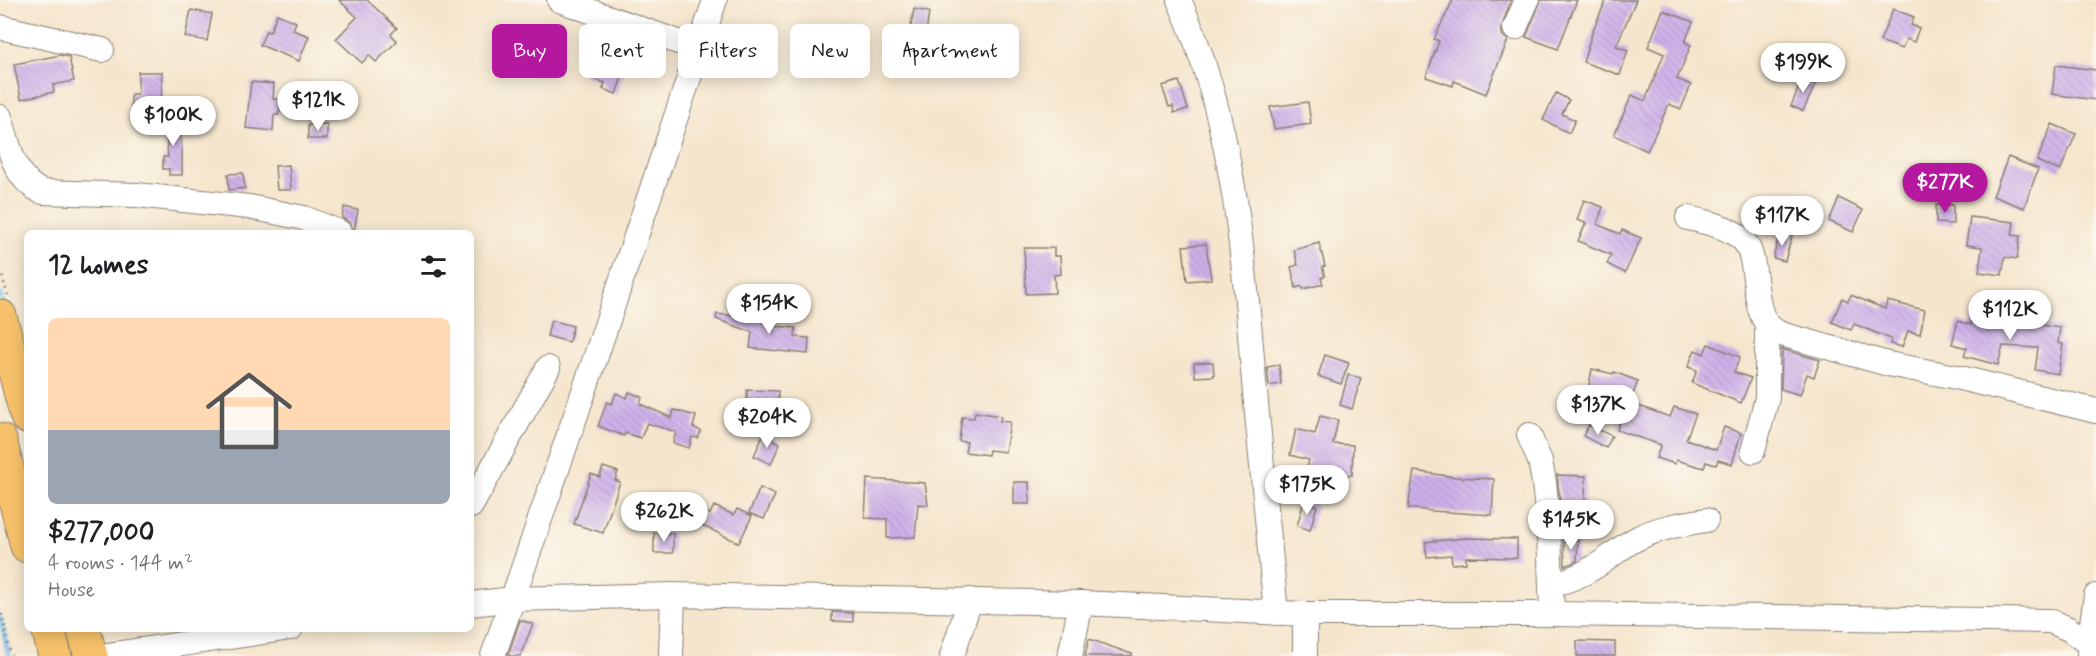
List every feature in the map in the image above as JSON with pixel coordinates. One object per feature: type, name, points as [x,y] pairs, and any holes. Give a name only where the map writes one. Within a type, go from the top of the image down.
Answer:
[{"type":"highway","points":[[0,316],[24,406]]},
{"type":"highway","points":[[0,440],[24,534]]},
{"type":"highway","points":[[49,632],[55,656]]},
{"type":"highway","points":[[84,632],[91,656]]},
{"type":"street","points":[[559,0],[678,42]]},
{"type":"street","points":[[707,24],[715,0]]},
{"type":"street","points":[[1179,0],[1194,33],[1220,116],[1243,244],[1276,613]]},
{"type":"street","points":[[1515,28],[1527,0]]},
{"type":"street","points":[[0,27],[102,50]]},
{"type":"street","points":[[493,656],[688,78]]},
{"type":"street","points":[[0,117],[19,174],[32,188],[43,192],[137,195],[249,207],[304,218],[334,230]]},
{"type":"street","points":[[1688,218],[1717,226],[1740,237],[1745,242],[1752,261],[1762,314],[1767,325],[1767,398],[1753,451]]},
{"type":"street","points":[[1767,325],[1781,334],[1888,364],[1956,377],[2096,411]]},
{"type":"street","points":[[474,501],[548,368]]},
{"type":"street","points":[[1529,435],[1540,461],[1544,482],[1552,614]]},
{"type":"street","points":[[1552,585],[1575,578],[1593,569],[1613,553],[1639,538],[1672,525],[1706,520]]},
{"type":"street","points":[[671,656],[673,595]]},
{"type":"street","points":[[474,604],[513,599],[673,595],[1082,603],[1305,614],[1552,614],[2050,621],[2069,629],[2092,648]]},
{"type":"street","points":[[2092,648],[2096,596]]},
{"type":"street","points":[[952,656],[970,600]]},
{"type":"street","points":[[1070,656],[1082,603]]},
{"type":"street","points":[[1305,614],[1305,656]]},
{"type":"street","points":[[100,656],[157,652],[269,632]]},
{"type":"path","points":[[0,608],[11,656]]},
{"type":"building","points":[[339,0],[367,0],[397,28],[391,34],[397,41],[376,62],[369,55],[362,63],[336,39],[357,17]]},
{"type":"building","points":[[1453,0],[1511,0],[1501,29],[1503,36],[1508,40],[1486,94],[1454,81],[1453,86],[1426,77],[1439,41],[1434,39]]},
{"type":"building","points":[[1541,0],[1577,0],[1558,49],[1526,37]]},
{"type":"building","points":[[1606,0],[1636,0],[1616,46],[1628,50],[1620,75],[1583,62]]},
{"type":"building","points":[[914,9],[929,12],[927,24],[911,24]]},
{"type":"building","points":[[1893,9],[1914,17],[1911,25],[1919,28],[1914,42],[1906,39],[1902,49],[1880,41]]},
{"type":"building","points":[[191,10],[212,14],[207,41],[185,37]]},
{"type":"building","points":[[1663,10],[1693,22],[1685,42],[1691,45],[1677,79],[1691,85],[1681,109],[1669,104],[1647,151],[1614,135],[1632,95],[1645,101],[1664,54],[1648,47]]},
{"type":"building","points":[[277,14],[296,22],[293,30],[309,36],[299,61],[260,45],[266,31],[270,32]]},
{"type":"building","points":[[61,55],[69,57],[74,81],[53,85],[54,92],[21,99],[14,64]]},
{"type":"building","points":[[2056,65],[2096,70],[2096,100],[2052,94]]},
{"type":"building","points":[[138,72],[162,72],[161,114],[131,114],[131,94],[138,94]]},
{"type":"building","points":[[1803,77],[1816,83],[1803,111],[1791,106]]},
{"type":"building","points":[[592,78],[622,78],[616,94],[603,89],[605,83]]},
{"type":"building","points":[[1179,81],[1188,109],[1174,113],[1173,106],[1169,107],[1162,86]]},
{"type":"building","points":[[251,82],[274,84],[273,99],[283,100],[278,115],[274,115],[273,131],[246,128]]},
{"type":"building","points":[[1556,93],[1569,100],[1562,114],[1575,120],[1569,133],[1543,120]]},
{"type":"building","points":[[1308,102],[1311,124],[1274,129],[1270,107]]},
{"type":"building","points":[[178,116],[182,175],[169,175],[169,169],[163,169],[163,157],[168,157],[164,117]]},
{"type":"building","points":[[327,124],[327,139],[308,139],[308,125]]},
{"type":"building","points":[[2052,124],[2076,134],[2060,171],[2037,161]]},
{"type":"building","points":[[2008,157],[2038,169],[2024,208],[1993,196]]},
{"type":"building","points":[[289,165],[291,190],[277,190],[275,166]]},
{"type":"building","points":[[243,173],[245,188],[229,190],[228,174]]},
{"type":"building","points":[[1839,198],[1863,210],[1853,232],[1829,221]]},
{"type":"building","points":[[1584,200],[1603,207],[1597,224],[1620,234],[1622,230],[1641,238],[1625,273],[1607,264],[1611,255],[1578,241],[1586,223],[1577,220]]},
{"type":"building","points":[[1936,205],[1953,205],[1953,224],[1936,223]]},
{"type":"building","points":[[344,207],[358,210],[354,230],[350,223],[342,218]]},
{"type":"building","points":[[1970,217],[2014,222],[2012,235],[2020,236],[2017,259],[2005,257],[2002,275],[1979,272],[1982,247],[1966,245]]},
{"type":"building","points":[[1780,233],[1792,236],[1785,261],[1773,258]]},
{"type":"building","points":[[1319,243],[1325,266],[1322,267],[1325,276],[1321,278],[1323,284],[1303,289],[1302,286],[1296,288],[1291,267],[1298,265],[1294,250]]},
{"type":"building","points":[[1206,244],[1211,279],[1187,281],[1183,246]]},
{"type":"building","points":[[1024,248],[1054,248],[1054,256],[1060,256],[1061,274],[1054,275],[1055,293],[1026,294]]},
{"type":"building","points":[[1851,295],[1885,309],[1887,301],[1925,310],[1920,334],[1908,331],[1902,347],[1890,344],[1891,339],[1854,324],[1851,330],[1832,322],[1842,298],[1848,301]]},
{"type":"building","points":[[717,314],[773,320],[773,326],[796,328],[795,337],[809,338],[808,354],[750,348],[752,332],[716,319]]},
{"type":"building","points":[[1973,315],[2017,327],[2017,315],[2029,316],[2029,323],[2060,328],[2058,343],[2063,344],[2058,374],[2035,370],[2038,348],[2003,346],[1998,365],[1964,356],[1967,348],[1952,344],[1958,321],[1971,325]]},
{"type":"building","points":[[551,320],[573,326],[569,342],[547,336]]},
{"type":"building","points":[[1708,344],[1740,357],[1734,372],[1751,378],[1741,403],[1692,383],[1697,370],[1688,367],[1695,350],[1704,354]]},
{"type":"building","points":[[1782,349],[1820,360],[1814,377],[1807,374],[1800,395],[1781,389]]},
{"type":"building","points":[[1325,355],[1349,363],[1341,384],[1318,376]]},
{"type":"building","points":[[1213,362],[1214,376],[1195,377],[1194,363]]},
{"type":"building","points":[[1279,365],[1281,384],[1269,386],[1267,367]]},
{"type":"building","points":[[1592,369],[1613,374],[1614,372],[1638,381],[1630,403],[1670,417],[1674,407],[1696,414],[1686,439],[1716,450],[1724,427],[1741,433],[1732,464],[1718,460],[1716,465],[1706,462],[1704,468],[1676,460],[1675,464],[1656,458],[1661,445],[1617,430],[1626,402],[1603,394],[1598,409],[1585,405]]},
{"type":"building","points":[[1348,375],[1361,378],[1352,409],[1340,405]]},
{"type":"building","points":[[747,390],[778,391],[778,409],[747,408]]},
{"type":"building","points":[[629,392],[642,397],[640,404],[672,418],[674,410],[696,416],[693,427],[701,431],[698,438],[692,437],[689,448],[673,443],[676,432],[647,423],[641,438],[625,433],[624,436],[598,426],[607,402],[612,404],[616,393],[627,398]]},
{"type":"building","points":[[975,412],[1001,416],[1000,421],[1010,422],[1005,452],[989,450],[988,455],[965,452],[967,442],[959,441],[962,417],[974,418]]},
{"type":"building","points":[[1320,416],[1338,420],[1333,444],[1353,445],[1352,475],[1307,468],[1309,460],[1290,455],[1296,429],[1315,434]]},
{"type":"building","points":[[1589,425],[1612,436],[1606,448],[1583,436]]},
{"type":"building","points":[[763,435],[780,443],[771,464],[754,456]]},
{"type":"building","points":[[603,467],[618,472],[615,480],[620,482],[603,533],[574,524],[591,474],[600,477]]},
{"type":"building","points":[[1414,471],[1455,477],[1494,479],[1492,515],[1408,508]]},
{"type":"building","points":[[1557,475],[1586,476],[1584,515],[1578,515],[1578,519],[1562,518]]},
{"type":"building","points":[[867,479],[925,483],[928,505],[918,504],[915,537],[887,538],[887,519],[865,518]]},
{"type":"building","points":[[1014,482],[1029,482],[1030,504],[1014,504]]},
{"type":"building","points":[[760,488],[775,495],[764,519],[749,513]]},
{"type":"building","points":[[1304,501],[1317,506],[1310,530],[1297,526]]},
{"type":"building","points":[[714,506],[734,515],[737,509],[752,516],[739,543],[699,524],[705,512],[710,514]]},
{"type":"building","points":[[654,533],[673,533],[673,553],[654,553]]},
{"type":"building","points":[[1465,538],[1517,539],[1517,558],[1466,557],[1466,563],[1452,564],[1451,555],[1427,557],[1425,542]]},
{"type":"building","points":[[1564,540],[1578,540],[1577,561],[1565,566]]},
{"type":"building","points":[[832,612],[853,613],[853,622],[832,621]]},
{"type":"building","points":[[520,620],[533,624],[520,656],[511,656],[508,655]]},
{"type":"building","points":[[1089,639],[1132,654],[1132,656],[1085,656]]},
{"type":"building","points":[[1577,641],[1615,642],[1615,656],[1577,656]]},
{"type":"waterway","points":[[0,294],[3,305]]},
{"type":"waterway","points":[[0,617],[9,656]]}]
